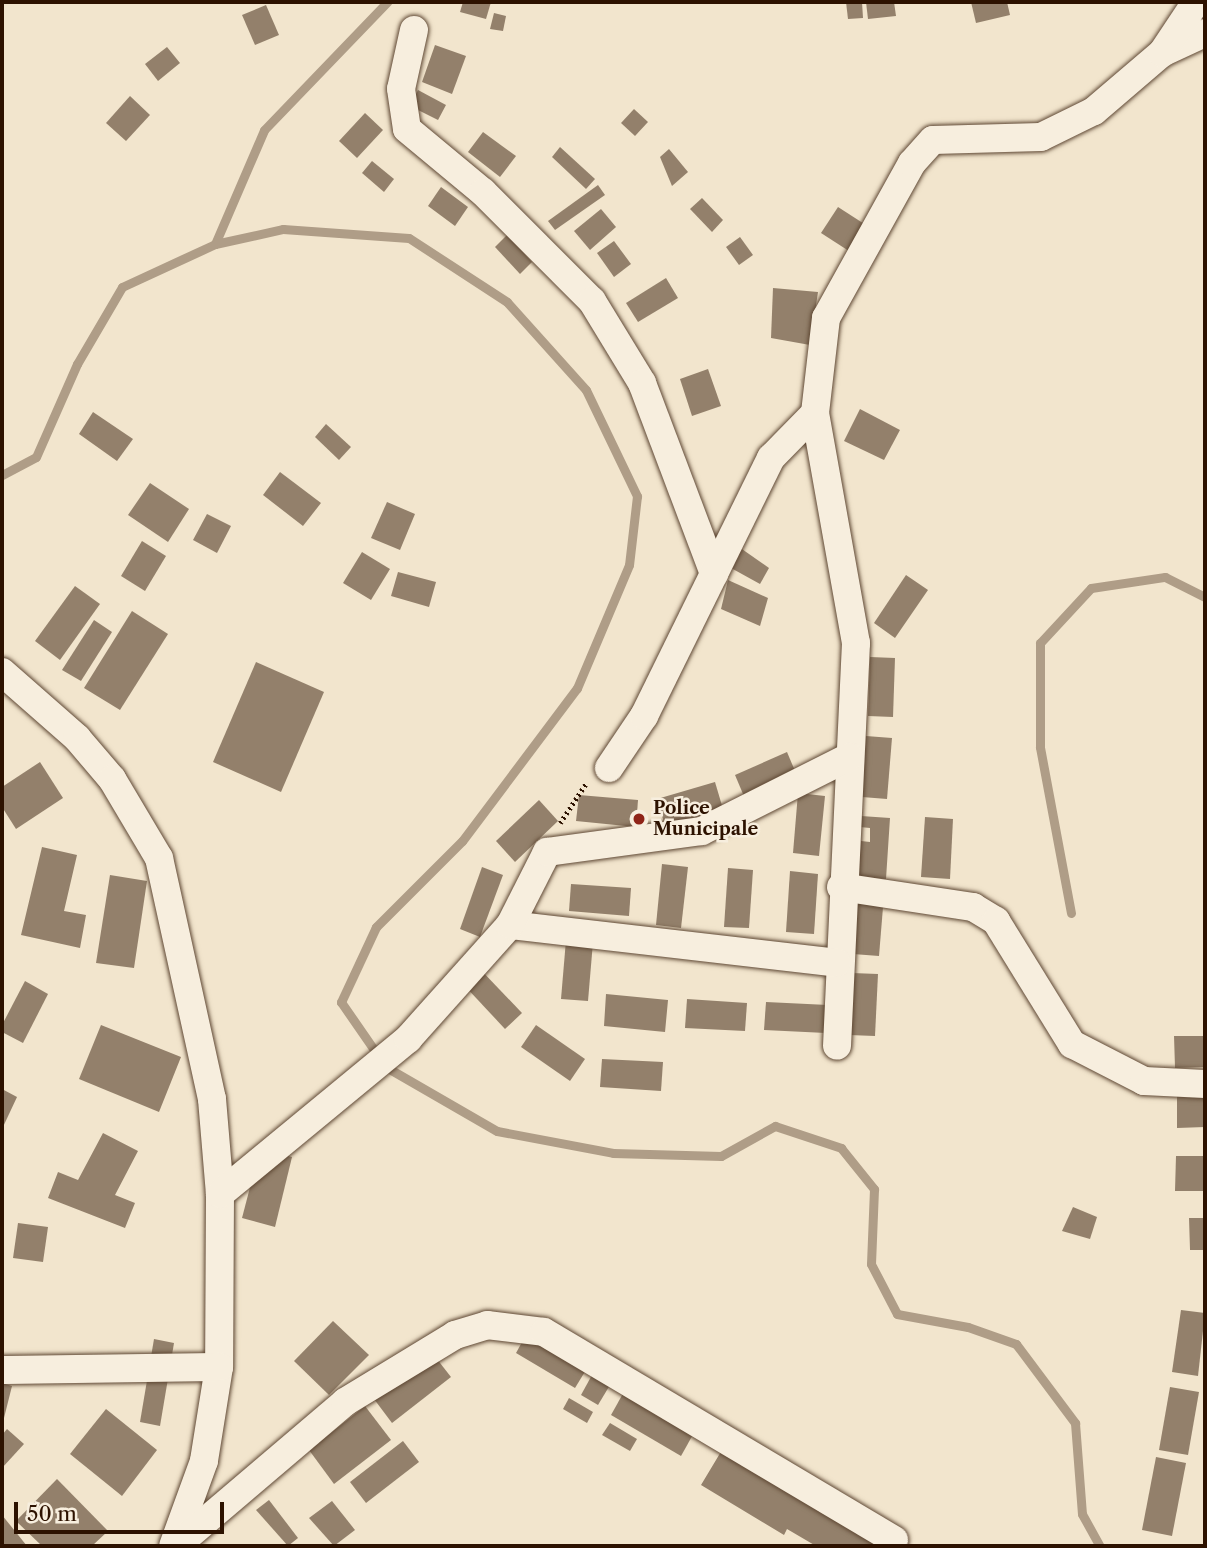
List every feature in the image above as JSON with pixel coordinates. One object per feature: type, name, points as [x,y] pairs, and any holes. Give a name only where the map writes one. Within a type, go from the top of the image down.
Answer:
[{"type":"street","points":[[1162,54],[1196,2]]},
{"type":"street","points":[[414,30],[401,89],[407,129],[483,192],[592,301],[642,383],[714,574]]},
{"type":"street","points":[[837,1046],[837,963],[856,643],[815,413],[826,318],[899,184],[933,140],[1041,137],[1094,111],[1162,54],[1205,33]]},
{"type":"street","points":[[609,768],[629,744],[771,458],[815,413]]},
{"type":"street","points":[[2,672],[103,769],[159,858],[212,1099],[220,1194],[219,1367],[204,1461],[175,1546]]},
{"type":"street","points":[[220,1194],[366,1070],[408,1039],[510,925],[547,852],[702,831],[849,757]]},
{"type":"street","points":[[841,887],[973,907],[996,921],[1072,1044],[1144,1081],[1205,1084]]},
{"type":"street","points":[[510,925],[837,963]]},
{"type":"street","points":[[175,1546],[345,1402],[455,1335],[487,1325],[544,1332],[894,1540]]},
{"type":"street","points":[[2,1370],[219,1367]]},
{"type":"path","points":[[547,852],[579,788],[609,768]]},
{"type":"building","points":[[463,2],[491,2],[486,19],[460,12]]},
{"type":"building","points":[[846,2],[862,2],[863,18],[848,19]]},
{"type":"building","points":[[866,2],[894,2],[896,16],[868,19]]},
{"type":"building","points":[[971,2],[1007,2],[1010,15],[976,23]]},
{"type":"building","points":[[266,5],[279,35],[255,45],[242,15]]},
{"type":"building","points":[[494,13],[506,16],[503,31],[490,29]]},
{"type":"building","points":[[435,45],[466,56],[452,94],[422,82]]},
{"type":"building","points":[[167,47],[180,63],[158,81],[145,64]]},
{"type":"building","points":[[418,90],[446,105],[438,120],[410,106]]},
{"type":"building","points":[[130,96],[150,115],[126,141],[106,123]]},
{"type":"building","points":[[634,109],[648,122],[635,136],[621,123]]},
{"type":"building","points":[[365,113],[383,130],[357,158],[339,141]]},
{"type":"building","points":[[483,132],[516,156],[500,177],[468,152]]},
{"type":"building","points":[[560,147],[595,179],[586,189],[552,157]]},
{"type":"building","points":[[669,149],[688,172],[672,186],[660,157]]},
{"type":"building","points":[[372,161],[394,179],[384,192],[362,173]]},
{"type":"building","points":[[598,185],[605,195],[555,230],[548,221]]},
{"type":"building","points":[[441,187],[468,207],[455,226],[428,206]]},
{"type":"building","points":[[702,198],[723,220],[712,232],[690,209]]},
{"type":"building","points":[[838,207],[869,227],[852,253],[821,233]]},
{"type":"building","points":[[601,209],[616,227],[590,250],[574,231]]},
{"type":"building","points":[[507,235],[532,262],[520,274],[495,247]]},
{"type":"building","points":[[740,237],[753,255],[739,265],[726,247]]},
{"type":"building","points":[[614,241],[631,264],[614,277],[597,253]]},
{"type":"building","points":[[666,278],[678,298],[638,322],[626,303]]},
{"type":"building","points":[[773,288],[818,292],[810,345],[771,338]]},
{"type":"building","points":[[708,369],[721,406],[692,416],[680,379]]},
{"type":"building","points":[[860,409],[900,430],[884,460],[844,441]]},
{"type":"building","points":[[93,412],[133,439],[117,461],[79,434]]},
{"type":"building","points":[[326,424],[351,447],[339,460],[315,437]]},
{"type":"building","points":[[280,472],[321,503],[303,526],[263,495]]},
{"type":"building","points":[[150,483],[189,509],[168,542],[128,515]]},
{"type":"building","points":[[387,502],[415,514],[400,550],[371,538]]},
{"type":"building","points":[[207,514],[231,526],[217,553],[193,540]]},
{"type":"building","points":[[142,541],[166,556],[145,591],[121,576]]},
{"type":"building","points":[[739,547],[769,568],[760,584],[731,568]]},
{"type":"building","points":[[362,552],[390,569],[371,600],[343,583]]},
{"type":"building","points":[[398,572],[436,582],[429,607],[391,596]]},
{"type":"building","points":[[906,575],[928,590],[895,638],[874,623]]},
{"type":"building","points":[[728,580],[768,598],[760,626],[721,609]]},
{"type":"building","points":[[75,586],[100,604],[60,660],[35,641]]},
{"type":"building","points":[[132,611],[168,634],[120,710],[84,688]]},
{"type":"building","points":[[94,620],[112,632],[81,681],[62,670]]},
{"type":"building","points":[[870,657],[895,658],[893,717],[868,716]]},
{"type":"building","points":[[256,662],[324,692],[281,792],[213,762]]},
{"type":"building","points":[[866,736],[892,738],[887,799],[862,797]]},
{"type":"building","points":[[787,752],[798,778],[746,801],[735,775]]},
{"type":"building","points":[[40,762],[63,798],[16,829],[2,807],[2,787]]},
{"type":"building","points":[[715,782],[723,809],[665,826],[657,799]]},
{"type":"building","points":[[798,793],[825,796],[819,856],[793,853]]},
{"type":"building","points":[[579,795],[638,800],[636,827],[576,821]]},
{"type":"building","points":[[539,800],[558,821],[515,862],[496,841]]},
{"type":"building","points":[[861,816],[890,818],[886,879],[858,877],[861,841],[870,842],[870,828],[860,827]]},
{"type":"building","points":[[925,817],[953,819],[950,879],[921,877]]},
{"type":"building","points":[[42,847],[77,855],[64,911],[86,915],[80,948],[21,935]]},
{"type":"building","points":[[662,864],[688,867],[681,928],[656,925]]},
{"type":"building","points":[[482,867],[503,875],[480,937],[460,929]]},
{"type":"building","points":[[728,868],[753,870],[749,928],[724,927]]},
{"type":"building","points":[[790,871],[818,874],[814,934],[786,932]]},
{"type":"building","points":[[110,875],[147,881],[134,968],[96,963]]},
{"type":"building","points":[[571,884],[631,888],[629,916],[569,911]]},
{"type":"building","points":[[858,893],[884,895],[879,956],[853,954]]},
{"type":"building","points":[[566,940],[593,942],[588,1001],[561,999]]},
{"type":"building","points":[[479,968],[522,1013],[505,1029],[463,984]]},
{"type":"building","points":[[852,973],[878,974],[875,1036],[849,1035]]},
{"type":"building","points":[[25,981],[48,994],[23,1043],[2,1032],[2,1025]]},
{"type":"building","points":[[606,994],[668,1000],[665,1032],[604,1026]]},
{"type":"building","points":[[687,999],[747,1003],[745,1031],[685,1028]]},
{"type":"building","points":[[766,1002],[828,1005],[826,1033],[764,1030]]},
{"type":"building","points":[[101,1025],[181,1057],[159,1112],[79,1079]]},
{"type":"building","points":[[536,1025],[585,1059],[570,1081],[521,1047]]},
{"type":"building","points":[[1174,1036],[1205,1036],[1205,1067],[1175,1068]]},
{"type":"building","points":[[602,1059],[663,1062],[661,1091],[600,1087]]},
{"type":"building","points":[[2,1089],[17,1097],[2,1129]]},
{"type":"building","points":[[1205,1095],[1205,1127],[1177,1128],[1177,1096]]},
{"type":"building","points":[[103,1133],[138,1151],[115,1195],[135,1203],[125,1228],[48,1198],[58,1172],[78,1180]]},
{"type":"building","points":[[260,1149],[292,1157],[275,1227],[242,1218]]},
{"type":"building","points":[[1176,1156],[1205,1156],[1205,1191],[1175,1191]]},
{"type":"building","points":[[1073,1207],[1097,1217],[1090,1239],[1062,1231]]},
{"type":"building","points":[[1189,1218],[1205,1218],[1205,1250],[1190,1250]]},
{"type":"building","points":[[18,1223],[48,1227],[43,1262],[13,1258]]},
{"type":"building","points":[[1181,1310],[1205,1313],[1198,1376],[1172,1372]]},
{"type":"building","points":[[333,1321],[369,1355],[329,1395],[294,1361]]},
{"type":"building","points":[[526,1335],[586,1370],[575,1388],[516,1353]]},
{"type":"building","points":[[154,1339],[174,1343],[160,1426],[140,1422]]},
{"type":"building","points":[[433,1354],[451,1377],[392,1423],[374,1399]]},
{"type":"building","points":[[592,1375],[610,1385],[598,1405],[581,1395]]},
{"type":"building","points":[[2,1383],[12,1386],[3,1422],[2,1422]]},
{"type":"building","points":[[1170,1387],[1199,1392],[1188,1455],[1159,1450]]},
{"type":"building","points":[[625,1390],[695,1431],[681,1456],[611,1415]]},
{"type":"building","points":[[569,1398],[593,1412],[587,1423],[563,1409]]},
{"type":"building","points":[[365,1406],[391,1440],[334,1484],[309,1450]]},
{"type":"building","points":[[106,1409],[157,1450],[122,1496],[70,1454]]},
{"type":"building","points":[[610,1423],[637,1439],[630,1451],[602,1435]]},
{"type":"building","points":[[7,1429],[24,1444],[2,1468],[2,1435]]},
{"type":"building","points":[[403,1441],[419,1462],[366,1503],[350,1482]]},
{"type":"building","points":[[722,1450],[885,1546],[816,1546],[787,1529],[784,1535],[701,1485]]},
{"type":"building","points":[[1156,1457],[1186,1463],[1172,1536],[1142,1530]]},
{"type":"building","points":[[57,1479],[108,1531],[92,1546],[42,1546],[16,1521]]},
{"type":"building","points":[[269,1500],[298,1538],[288,1546],[256,1510]]},
{"type":"building","points":[[332,1501],[355,1530],[334,1546],[309,1518]]},
{"type":"building","points":[[2,1515],[27,1546],[2,1546]]},
{"type":"waterway","points":[[215,244],[264,130],[387,2]]},
{"type":"waterway","points":[[2,475],[36,457],[77,364],[122,287],[215,244],[283,229],[409,238],[507,302],[586,390],[637,496],[629,565],[577,688],[462,841],[376,927],[341,1002],[386,1067],[497,1131],[613,1153],[721,1156],[775,1126],[841,1148],[874,1189],[871,1264],[897,1314],[968,1327],[1016,1344],[1075,1423],[1082,1514],[1100,1546]]},
{"type":"waterway","points":[[1071,913],[1040,747],[1040,643],[1091,588],[1165,577],[1205,597]]},
{"type":"place","name":"Police Municipale","points":[[639,819]]}]
